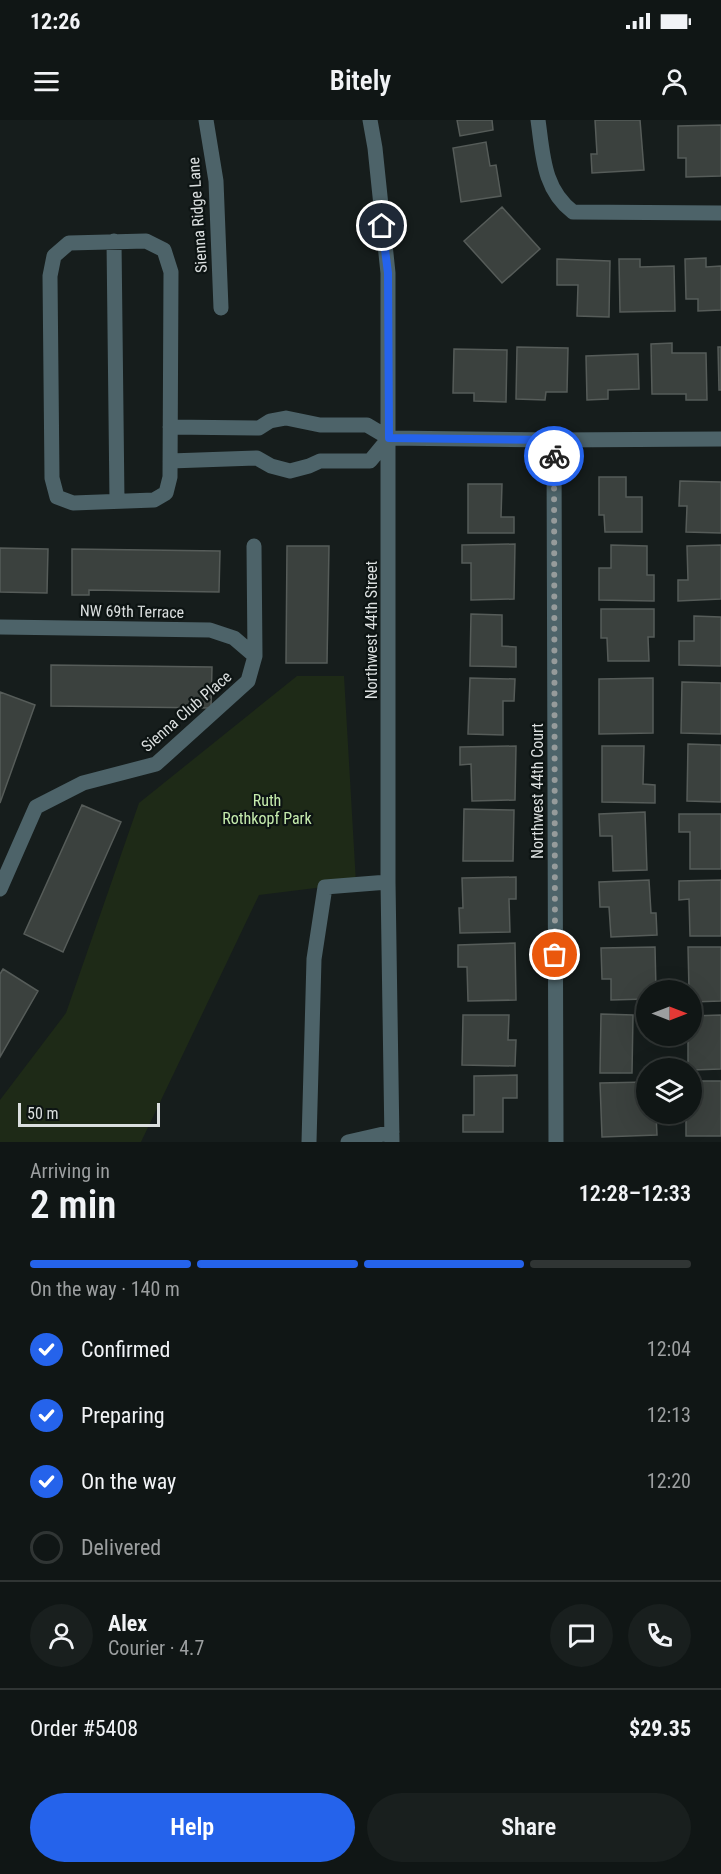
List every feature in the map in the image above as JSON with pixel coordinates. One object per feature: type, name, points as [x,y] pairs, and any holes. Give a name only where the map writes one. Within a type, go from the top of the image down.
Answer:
[{"type":"street","name":"Sienna Ridge Lane","points":[[206,120],[216,181],[221,308]]},
{"type":"street","name":"Northwest 44th Street","points":[[370,120],[388,273],[388,882],[392,1137]]},
{"type":"street","points":[[538,120],[545,171],[560,202],[573,212],[721,213]]},
{"type":"street","points":[[114,241],[117,501]]},
{"type":"street","points":[[146,241],[164,250],[171,272],[170,427],[170,477],[166,493],[154,500],[73,503],[57,497],[52,478],[50,276],[54,256],[69,243],[146,241]]},
{"type":"street","points":[[170,427],[259,428],[270,421],[286,418],[320,425],[367,425],[389,438],[721,439]]},
{"type":"street","points":[[170,461],[257,458],[271,466],[290,471],[320,461],[370,461],[389,438]]},
{"type":"street","name":"Northwest 44th Court","points":[[554,440],[556,1142]]},
{"type":"street","name":"Sienna Club Place","points":[[0,889],[36,807],[83,783],[156,764],[248,681],[255,656],[255,546]]},
{"type":"street","name":"NW 69th Terrace","points":[[0,627],[210,630],[234,638],[255,656]]},
{"type":"street","points":[[309,1142],[314,959],[326,887],[388,882]]},
{"type":"street","points":[[348,1142],[392,1137]]},
{"type":"green space","name":"Ruth Rothkopf Park","points":[[297,676],[344,676],[356,883],[259,895],[141,1142],[0,1142],[0,1100],[66,1013],[139,803]]},
{"type":"building","points":[[457,120],[492,120],[493,130],[460,136]]},
{"type":"building","points":[[595,120],[640,120],[644,170],[592,173],[591,154],[597,154]]},
{"type":"building","points":[[721,125],[721,176],[686,177],[686,158],[678,158],[678,126]]},
{"type":"building","points":[[486,142],[490,166],[496,165],[501,196],[461,202],[453,148]]},
{"type":"building","points":[[502,207],[540,249],[502,283],[464,241]]},
{"type":"building","points":[[706,258],[706,267],[721,266],[721,310],[698,311],[698,299],[686,299],[685,259]]},
{"type":"building","points":[[557,259],[610,261],[609,317],[577,316],[578,285],[557,285]]},
{"type":"building","points":[[619,259],[640,259],[640,267],[674,266],[675,311],[620,312]]},
{"type":"building","points":[[672,343],[672,353],[706,353],[707,400],[686,400],[686,394],[652,394],[651,344]]},
{"type":"building","points":[[517,347],[568,348],[567,392],[546,392],[545,400],[516,399]]},
{"type":"building","points":[[718,347],[721,347],[721,390],[719,390]]},
{"type":"building","points":[[454,349],[507,350],[506,402],[474,401],[474,393],[453,393]]},
{"type":"building","points":[[638,354],[639,389],[608,390],[608,399],[587,400],[586,356]]},
{"type":"building","points":[[599,477],[626,477],[626,497],[642,497],[642,532],[605,532],[604,515],[599,515]]},
{"type":"building","points":[[680,481],[721,482],[721,533],[686,532],[687,506],[679,506]]},
{"type":"building","points":[[468,484],[502,484],[501,517],[514,517],[514,533],[468,533]]},
{"type":"building","points":[[515,544],[514,599],[471,600],[471,563],[462,563],[462,545]]},
{"type":"building","points":[[611,545],[647,546],[647,575],[654,575],[654,601],[599,600],[599,568],[611,568]]},
{"type":"building","points":[[721,545],[721,599],[678,601],[678,580],[688,580],[687,546]]},
{"type":"building","points":[[287,546],[329,546],[327,663],[286,663]]},
{"type":"building","points":[[0,548],[48,549],[47,593],[0,592]]},
{"type":"building","points":[[72,549],[220,551],[219,592],[89,590],[89,595],[72,595]]},
{"type":"building","points":[[601,609],[654,609],[654,637],[648,637],[649,661],[608,661],[607,638],[601,638]]},
{"type":"building","points":[[471,614],[502,615],[502,646],[516,647],[516,667],[470,666]]},
{"type":"building","points":[[694,616],[721,617],[721,666],[679,665],[679,641],[694,641]]},
{"type":"building","points":[[51,665],[212,667],[211,708],[51,706]]},
{"type":"building","points":[[470,678],[515,679],[514,701],[503,701],[503,735],[468,734]]},
{"type":"building","points":[[653,678],[653,733],[599,734],[599,679]]},
{"type":"building","points":[[682,682],[721,683],[721,734],[681,733]]},
{"type":"building","points":[[0,692],[35,705],[0,803]]},
{"type":"building","points":[[688,744],[721,745],[721,802],[687,801]]},
{"type":"building","points":[[516,746],[515,800],[472,801],[471,764],[460,765],[460,747]]},
{"type":"building","points":[[602,746],[644,746],[643,784],[655,785],[655,803],[602,802]]},
{"type":"building","points":[[82,805],[121,822],[63,952],[24,934]]},
{"type":"building","points":[[464,809],[514,810],[513,861],[463,861]]},
{"type":"building","points":[[645,812],[647,870],[613,871],[612,836],[600,836],[599,814]]},
{"type":"building","points":[[679,814],[721,814],[721,869],[690,869],[690,832],[679,832]]},
{"type":"building","points":[[516,877],[516,899],[509,899],[510,932],[460,933],[459,908],[463,908],[462,878]]},
{"type":"building","points":[[649,880],[651,913],[656,913],[657,935],[611,937],[609,907],[600,907],[599,882]]},
{"type":"building","points":[[721,880],[721,936],[690,936],[689,899],[679,900],[679,881]]},
{"type":"building","points":[[515,943],[516,1000],[468,1001],[467,967],[458,967],[458,945]]},
{"type":"building","points":[[655,947],[656,980],[636,980],[636,999],[611,1000],[611,979],[602,979],[601,948]]},
{"type":"building","points":[[688,947],[721,947],[721,1001],[702,1002],[702,980],[689,980]]},
{"type":"building","points":[[3,969],[38,991],[0,1057],[0,974]]},
{"type":"building","points":[[601,1014],[633,1015],[632,1073],[600,1073]]},
{"type":"building","points":[[463,1015],[509,1015],[508,1040],[516,1040],[515,1066],[462,1065]]},
{"type":"building","points":[[721,1015],[721,1069],[702,1070],[702,1058],[688,1058],[688,1046],[702,1046],[702,1016]]},
{"type":"building","points":[[517,1075],[517,1098],[503,1098],[503,1132],[463,1132],[463,1115],[474,1115],[474,1076]]},
{"type":"building","points":[[702,1081],[721,1081],[721,1136],[686,1136],[686,1124],[702,1124]]},
{"type":"building","points":[[636,1082],[636,1124],[656,1124],[657,1135],[602,1137],[600,1083]]},
{"type":"way so far","points":[[554,456],[555,955]]},
{"type":"route","points":[[382,226],[388,273],[389,438],[554,440],[554,456]]}]
